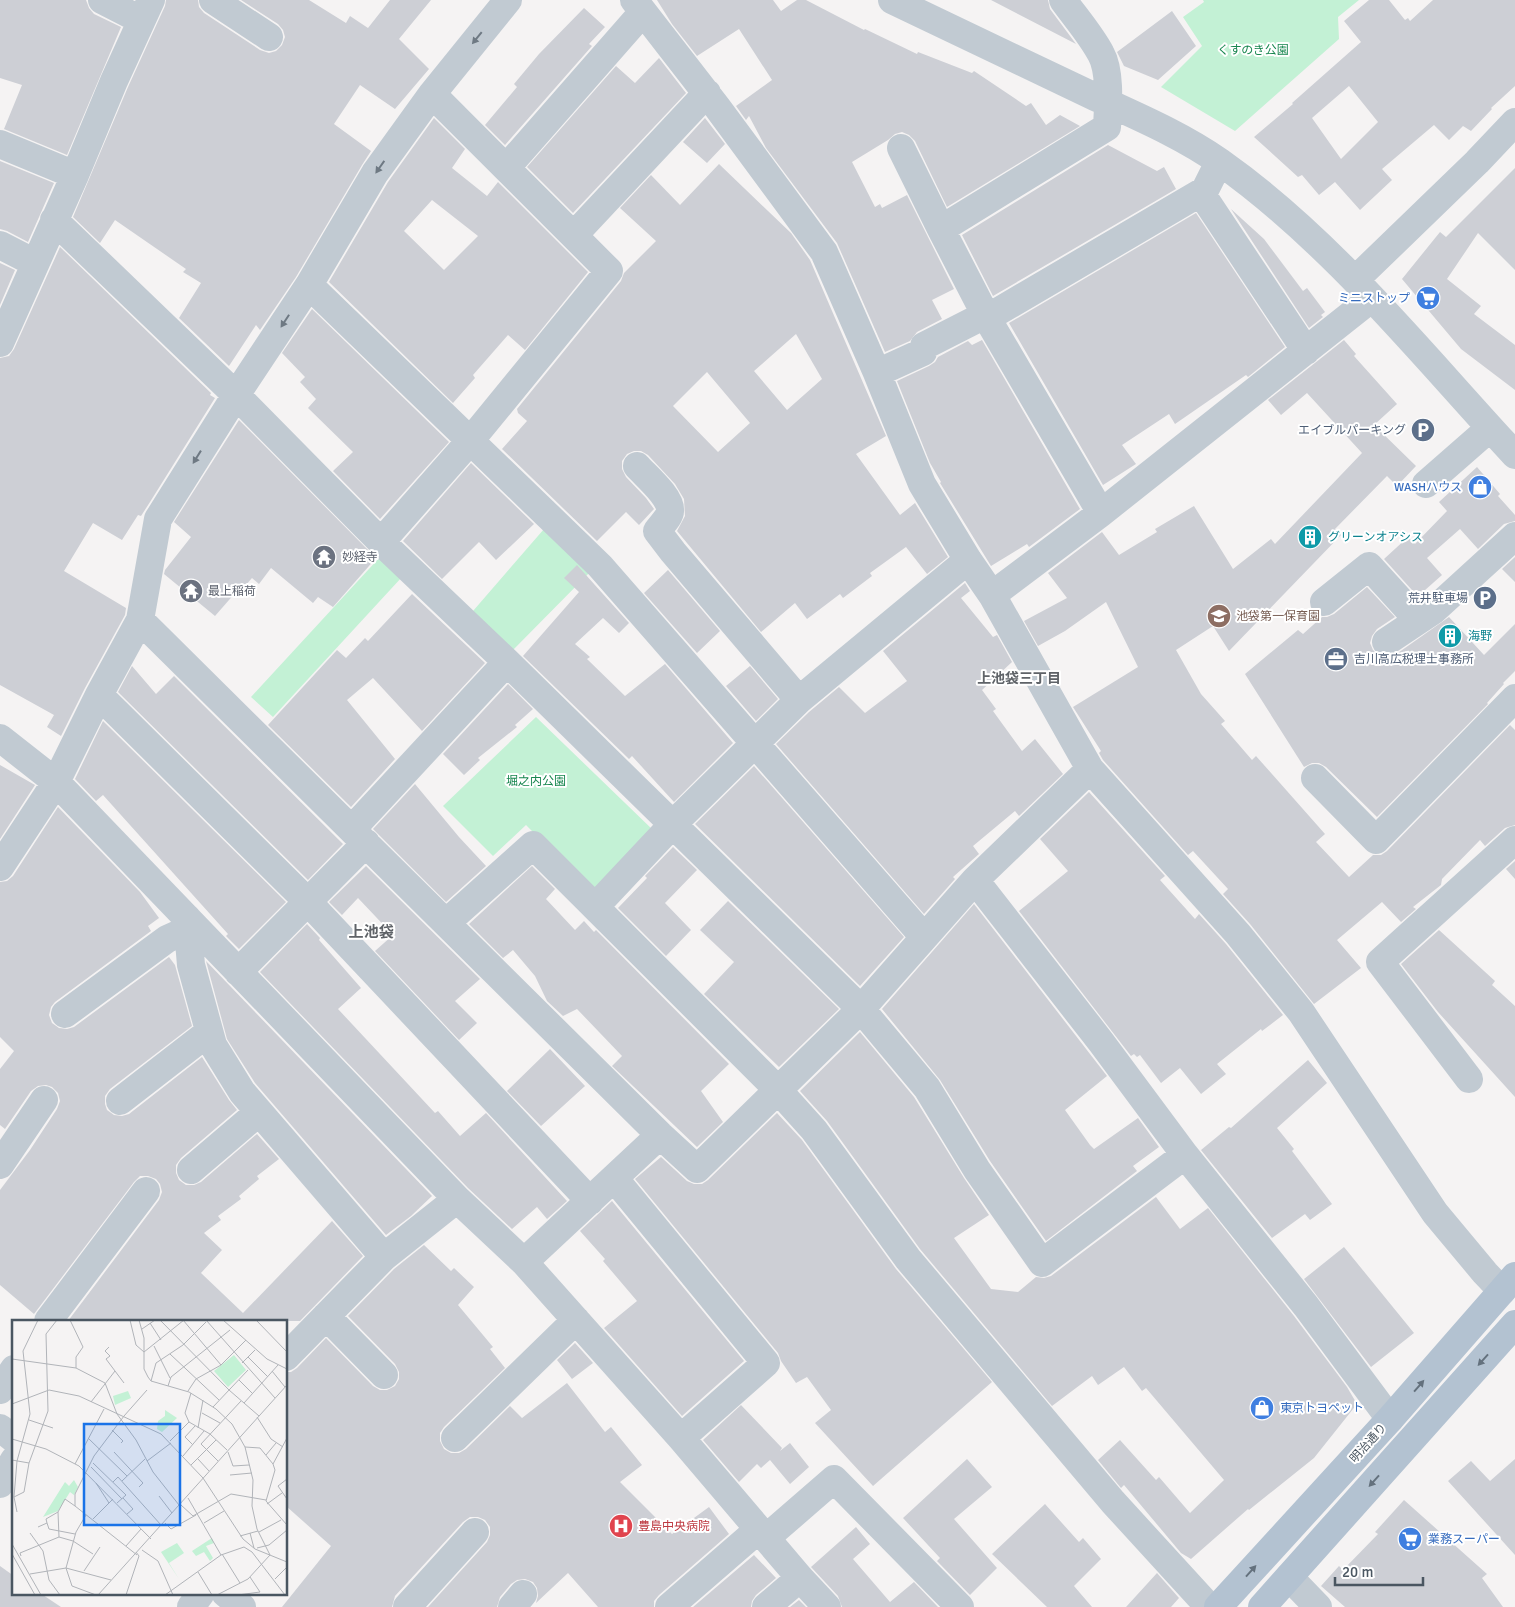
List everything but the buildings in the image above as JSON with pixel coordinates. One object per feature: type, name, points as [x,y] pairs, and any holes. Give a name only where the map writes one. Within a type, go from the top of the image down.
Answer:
[{"type":"main road","name":"明治通り","points":[[1218,1607],[1390,1419],[1508,1284]]},
{"type":"main road","points":[[1262,1607],[1515,1324]]},
{"type":"street","points":[[0,343],[146,10],[102,0]]},
{"type":"street","points":[[213,0],[269,37]]},
{"type":"street","points":[[0,867],[56,782],[140,620],[158,519],[236,395],[309,285],[375,173],[432,94],[508,0]]},
{"type":"street","points":[[892,0],[1147,120],[1219,162],[1269,200],[1317,242],[1363,289],[1515,455]]},
{"type":"street","points":[[941,229],[1107,127],[1106,73],[1102,55],[1063,0]]},
{"type":"street","points":[[507,167],[639,6],[707,93],[824,252],[877,373],[922,484],[968,560],[992,595],[1090,769],[1238,934],[1301,1012],[1435,1213],[1485,1273],[1508,1284]]},
{"type":"street","points":[[574,235],[707,93]]},
{"type":"street","points":[[381,542],[470,441],[609,271],[432,94]]},
{"type":"street","points":[[992,595],[1101,513],[1306,351],[1515,122]]},
{"type":"street","points":[[0,144],[75,175]]},
{"type":"street","points":[[902,148],[987,318],[1101,513]]},
{"type":"street","points":[[877,373],[923,352],[924,346],[979,318],[987,318],[1206,190],[1219,162]]},
{"type":"street","points":[[1201,193],[1306,351]]},
{"type":"street","points":[[54,220],[236,395],[381,542],[674,824],[861,1009],[927,1088],[977,1170],[1042,1263],[1185,1155]]},
{"type":"street","points":[[0,245],[35,263]]},
{"type":"street","points":[[309,285],[600,566],[924,937]]},
{"type":"street","points":[[1426,484],[1490,428]]},
{"type":"street","points":[[637,466],[668,500],[671,507],[670,513],[657,530],[673,552],[799,700]]},
{"type":"street","points":[[1386,642],[1434,610],[1515,536]]},
{"type":"street","points":[[595,907],[674,824],[799,700],[968,560]]},
{"type":"street","points":[[1324,602],[1369,566],[1418,620]]},
{"type":"street","points":[[140,620],[697,1169],[861,1009],[975,880],[1090,769]]},
{"type":"street","points":[[238,972],[308,902],[359,836],[507,662]]},
{"type":"street","points":[[100,695],[308,902],[590,1201]]},
{"type":"street","points":[[1315,778],[1376,840],[1515,698]]},
{"type":"street","points":[[0,738],[56,782],[187,924],[238,972],[457,1199],[524,1262],[681,1438],[827,1607]]},
{"type":"street","points":[[1469,1079],[1380,962],[1515,840]]},
{"type":"street","points":[[447,922],[532,845],[778,1090],[814,1130],[908,1259],[1113,1502],[1209,1607]]},
{"type":"street","points":[[975,880],[1101,1042],[1185,1155],[1306,1306],[1390,1419]]},
{"type":"street","points":[[65,1014],[187,924]]},
{"type":"street","points":[[187,924],[190,965],[213,1045],[242,1092],[384,1257]]},
{"type":"street","points":[[120,1101],[209,1032]]},
{"type":"street","points":[[0,1165],[44,1100]]},
{"type":"street","points":[[191,1170],[259,1112]]},
{"type":"street","points":[[524,1262],[660,1134]]},
{"type":"street","points":[[614,1178],[766,1363],[681,1438]]},
{"type":"street","points":[[49,1320],[146,1191]]},
{"type":"street","points":[[288,1355],[384,1257],[457,1199]]},
{"type":"street","points":[[326,1316],[384,1375]]},
{"type":"street","points":[[454,1438],[576,1320]]},
{"type":"street","points":[[0,1390],[12,1372]]},
{"type":"street","points":[[0,1428],[12,1438]]},
{"type":"street","points":[[0,1484],[12,1463]]},
{"type":"street","points":[[669,1607],[834,1479],[960,1607]]},
{"type":"street","points":[[407,1607],[475,1532]]},
{"type":"street","points":[[1289,1577],[1318,1607]]},
{"type":"street","points":[[766,1607],[800,1578]]},
{"type":"street","points":[[191,1607],[200,1594]]},
{"type":"street","points":[[226,1594],[242,1607]]},
{"type":"green space","name":"くすのき公園","points":[[1203,0],[1359,0],[1338,17],[1339,39],[1235,131],[1161,87],[1202,46],[1183,17],[1204,2]]},
{"type":"green space","points":[[544,529],[592,570],[513,650],[473,611]]},
{"type":"green space","points":[[380,557],[402,577],[273,717],[251,697]]},
{"type":"green space","name":"堀之内公園","points":[[536,717],[654,831],[593,893],[526,825],[493,856],[443,806]]},
{"type":"place","name":"ミニストップ","points":[[1428,298]]},
{"type":"place","name":"エイブルパーキング","points":[[1423,430]]},
{"type":"place","name":"WASHハウス","points":[[1480,487]]},
{"type":"place","name":"グリーンオアシス","points":[[1310,537]]},
{"type":"place","name":"妙経寺","points":[[324,557]]},
{"type":"place","name":"最上稲荷","points":[[191,591]]},
{"type":"place","name":"荒井駐車場","points":[[1485,598]]},
{"type":"place","name":"池袋第一保育園","points":[[1219,616]]},
{"type":"place","name":"海野","points":[[1450,636]]},
{"type":"place","name":"吉川高広税理士事務所","points":[[1336,659]]},
{"type":"place","name":"東京トヨペット","points":[[1262,1408]]},
{"type":"place","name":"豊島中央病院","points":[[621,1526]]},
{"type":"place","name":"業務スーパー","points":[[1410,1539]]},
{"type":"district","name":"上池袋三丁目","points":[[1019,678]]},
{"type":"district","name":"上池袋","points":[[371,932]]}]
